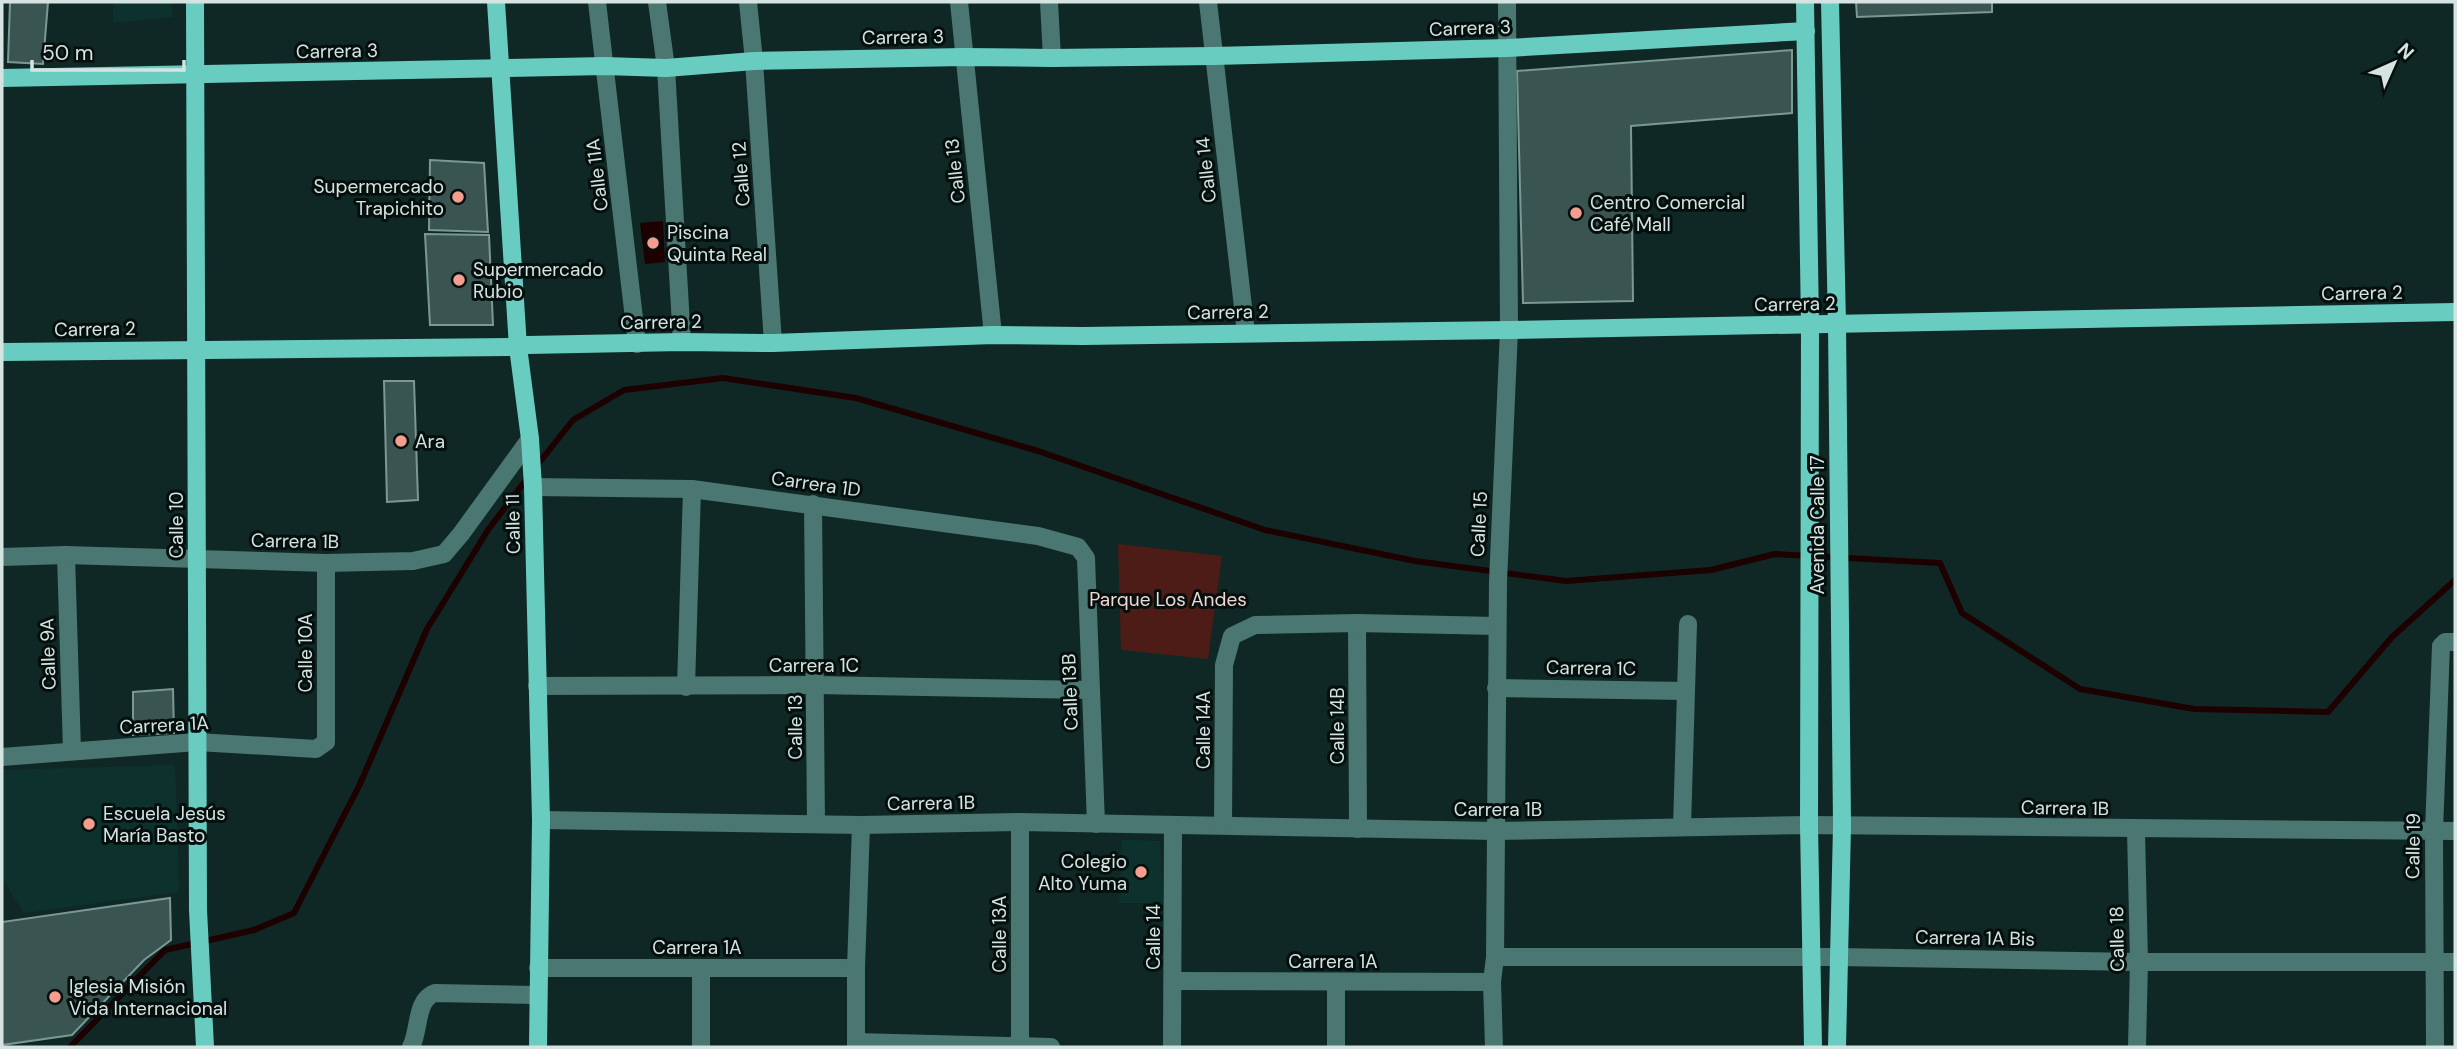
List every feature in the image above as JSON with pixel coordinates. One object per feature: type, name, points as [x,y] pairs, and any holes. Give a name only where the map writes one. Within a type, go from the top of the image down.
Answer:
[{"type":"main road","name":"Calle 10","points":[[195,2],[198,932],[202,952],[205,1047]]},
{"type":"main road","name":"Calle 11","points":[[496,2],[518,347],[533,482],[541,820],[538,1047]]},
{"type":"main road","name":"Avenida Calle 17","points":[[1805,2],[1810,325],[1809,825],[1813,1047]]},
{"type":"main road","name":"Avenida Calle 17","points":[[1830,2],[1837,324],[1842,826],[1837,1047]]},
{"type":"main road","name":"Carrera 3","points":[[2,78],[605,66],[666,68],[754,61],[964,57],[1214,56],[1507,48],[1806,31]]},
{"type":"main road","name":"Carrera 2","points":[[2,352],[773,343],[993,335],[1509,330],[2455,312]]},
{"type":"street","name":"Calle 11A","points":[[597,2],[637,344]]},
{"type":"street","points":[[657,2],[666,68],[682,342]]},
{"type":"street","name":"Calle 12","points":[[748,2],[773,343]]},
{"type":"street","name":"Calle 13","points":[[959,2],[993,335]]},
{"type":"street","points":[[1049,2],[1052,58]]},
{"type":"street","name":"Calle 14","points":[[1208,2],[1245,332]]},
{"type":"street","name":"Calle 15","points":[[1494,1047],[1492,982],[1495,957],[1497,626],[1509,330],[1507,2]]},
{"type":"street","name":"Carrera 1B","points":[[2,557],[66,555],[326,563],[413,561],[444,554],[530,444]]},
{"type":"street","name":"Carrera 1D","points":[[533,482],[692,489],[813,504],[1038,536],[1078,547],[1086,558]]},
{"type":"street","points":[[686,687],[692,489]]},
{"type":"street","name":"Calle 13","points":[[813,504],[816,824]]},
{"type":"street","name":"Calle 9A","points":[[66,555],[72,751]]},
{"type":"street","name":"Calle 13B","points":[[1086,558],[1096,824]]},
{"type":"street","name":"Calle 10A","points":[[326,563],[326,742]]},
{"type":"street","points":[[1357,623],[1497,626]]},
{"type":"street","name":"Calle 14A","points":[[1223,825],[1224,666],[1232,636],[1255,625],[1357,623]]},
{"type":"street","name":"Calle 14B","points":[[1357,623],[1358,829]]},
{"type":"street","points":[[1682,827],[1688,624]]},
{"type":"street","name":"Calle 19","points":[[2435,1047],[2434,831],[2447,705],[2448,644]]},
{"type":"street","name":"Carrera 1C","points":[[537,686],[816,685],[1091,690]]},
{"type":"street","name":"Carrera 1C","points":[[1496,688],[1685,691]]},
{"type":"street","name":"Carrera 1A","points":[[2,757],[197,742],[316,749],[326,742]]},
{"type":"street","name":"Carrera 1B","points":[[541,820],[861,825],[1020,821],[1494,831],[1809,825],[2455,831]]},
{"type":"street","name":"Calle 13A","points":[[1020,821],[1020,1046]]},
{"type":"street","points":[[861,825],[856,1045],[1051,1047]]},
{"type":"street","name":"Calle 14","points":[[1172,1047],[1174,826]]},
{"type":"street","name":"Calle 18","points":[[2136,830],[2139,962],[2137,1047]]},
{"type":"street","name":"Carrera 1A Bis","points":[[1495,957],[2455,962]]},
{"type":"street","name":"Carrera 1A","points":[[538,968],[856,968]]},
{"type":"street","points":[[701,968],[701,1047]]},
{"type":"street","name":"Carrera 1A","points":[[1174,981],[1492,982]]},
{"type":"street","points":[[1336,982],[1336,1047]]},
{"type":"street","points":[[411,1047],[416,1038],[422,1003],[429,995],[537,995]]},
{"type":"shaded area","points":[[113,2],[172,2],[172,17],[113,23]]},
{"type":"shaded area","name":"Piscina Quinta Real","points":[[663,221],[665,262],[645,264],[640,223]]},
{"type":"shaded area","name":"Escuela Jesús María Basto","points":[[175,765],[179,892],[24,913],[2,878],[2,770]]},
{"type":"shaded area","name":"Colegio Alto Yuma","points":[[1122,840],[1160,841],[1163,903],[1119,903]]},
{"type":"green space","name":"Parque Los Andes","points":[[1118,544],[1222,556],[1208,659],[1121,650]]},
{"type":"building","points":[[10,2],[48,2],[43,64],[8,62]]},
{"type":"building","points":[[1856,2],[1992,2],[1992,12],[1857,17]]},
{"type":"building","name":"Centro Comercial Café Mall","points":[[1792,50],[1792,113],[1631,126],[1633,301],[1523,303],[1517,71]]},
{"type":"building","name":"Supermercado Trapichito","points":[[430,160],[484,163],[488,232],[429,230]]},
{"type":"building","name":"Supermercado Rubio","points":[[425,234],[489,235],[493,325],[430,325]]},
{"type":"building","name":"Ara","points":[[384,381],[414,381],[418,500],[387,502]]},
{"type":"building","points":[[173,689],[174,733],[133,735],[133,692]]},
{"type":"building","name":"Iglesia Misión Vida Internacional","points":[[170,898],[171,940],[144,960],[72,1035],[2,1045],[2,922]]},
{"type":"waterway","points":[[535,468],[573,420],[624,390],[723,378],[856,398],[1038,451],[1265,530],[1415,561],[1566,581],[1711,570],[1775,554],[1940,563],[1962,613],[2080,689],[2194,709],[2328,712],[2392,637],[2455,580]]},
{"type":"waterway","points":[[70,1047],[165,950],[254,930],[294,913],[360,784],[427,629],[488,530],[529,476]]},
{"type":"place","name":"Supermercado Trapichito","points":[[458,197]]},
{"type":"place","name":"Centro Comercial Café Mall","points":[[1576,213]]},
{"type":"place","name":"Piscina Quinta Real","points":[[653,243]]},
{"type":"place","name":"Supermercado Rubio","points":[[459,280]]},
{"type":"place","name":"Ara","points":[[401,441]]},
{"type":"place","name":"Escuela Jesús María Basto","points":[[89,824]]},
{"type":"place","name":"Colegio Alto Yuma","points":[[1141,872]]},
{"type":"place","name":"Iglesia Misión Vida Internacional","points":[[55,997]]}]
